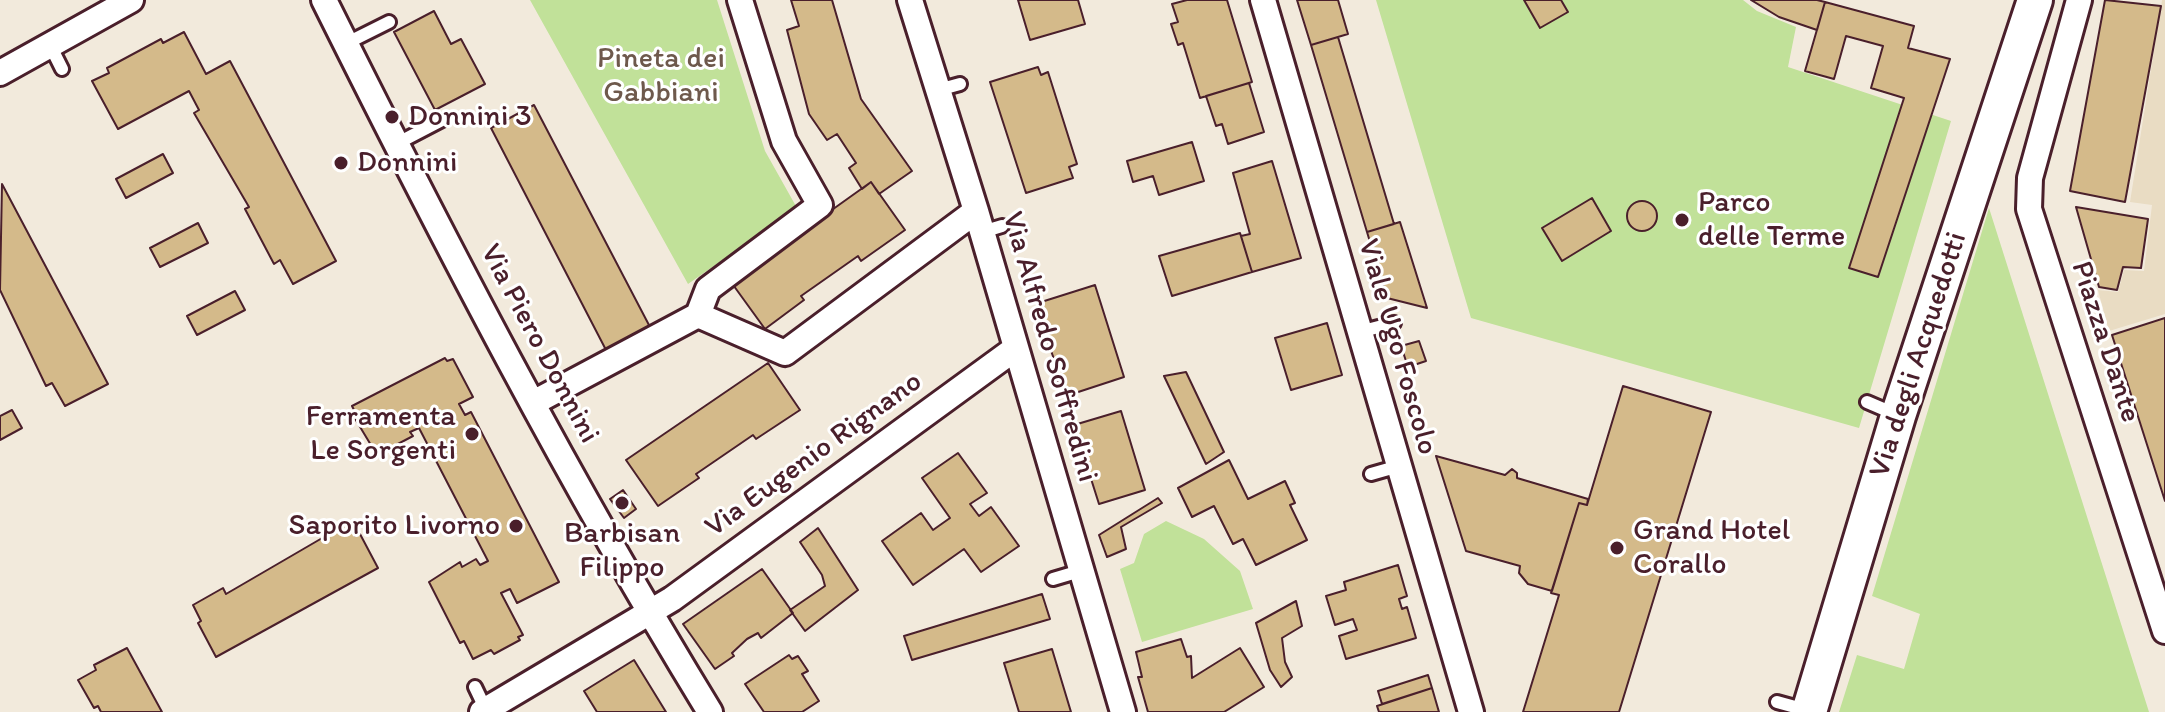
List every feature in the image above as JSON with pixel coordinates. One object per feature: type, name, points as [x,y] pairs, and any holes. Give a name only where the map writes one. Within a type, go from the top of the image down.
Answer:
[{"type":"main road","name":"Via degli Acquedotti","points":[[1798,708],[2035,0]]},
{"type":"street","points":[[0,73],[131,0]]},
{"type":"street","points":[[533,403],[698,315],[708,289],[820,205],[784,141],[740,0]]},
{"type":"street","name":"Via Alfredo Soffredini","points":[[910,0],[949,87],[987,223],[1016,348],[1123,712]]},
{"type":"street","name":"Viale Ugo Foscolo","points":[[1263,0],[1471,712]]},
{"type":"street","name":"Piazza Dante","points":[[2079,0],[2030,178],[2029,209],[2165,631]]},
{"type":"street","name":"Via Piero Donnini","points":[[327,1],[345,44],[396,144],[533,403],[710,712]]},
{"type":"street","points":[[698,315],[785,353],[987,223]]},
{"type":"street","name":"Via Eugenio Rignano","points":[[484,711],[651,613],[1016,348]]},
{"type":"lane","points":[[345,44],[389,22]]},
{"type":"lane","points":[[50,45],[62,69]]},
{"type":"lane","points":[[396,144],[442,120]]},
{"type":"lane","points":[[1359,332],[1394,323]]},
{"type":"lane","points":[[1867,402],[1898,416]]},
{"type":"lane","points":[[1371,474],[1399,466]]},
{"type":"lane","points":[[1053,579],[1080,571]]},
{"type":"lane","points":[[475,687],[484,711]]},
{"type":"shaded area","points":[[2162,0],[2165,0],[2165,314],[2109,331],[2098,290],[2118,292],[2124,270],[2144,271],[2152,205],[2130,202]]},
{"type":"green space","name":"Pineta dei Gabbiani","points":[[530,0],[717,0],[765,151],[797,208],[688,284]]},
{"type":"green space","name":"Parco delle Terme","points":[[1376,0],[1743,0],[1757,11],[1796,27],[1788,67],[1951,121],[1859,428],[1471,318]]},
{"type":"green space","points":[[1989,208],[2149,712],[1839,712],[1857,655],[1904,669],[1920,614],[1872,596]]},
{"type":"green space","points":[[1166,521],[1204,539],[1240,571],[1253,609],[1142,642],[1120,569],[1134,563],[1144,534]]},
{"type":"building","points":[[791,0],[832,0],[861,99],[912,171],[879,194],[871,182],[862,189],[849,168],[856,163],[837,134],[827,140],[809,114],[787,30],[799,26]]},
{"type":"building","points":[[1018,0],[1078,0],[1085,24],[1030,40]]},
{"type":"building","points":[[1187,0],[1227,0],[1252,82],[1200,98],[1183,43],[1178,45],[1171,24],[1178,22],[1172,4]]},
{"type":"building","points":[[1297,0],[1338,0],[1348,34],[1311,45]]},
{"type":"building","points":[[1524,0],[1561,0],[1568,12],[1540,28]]},
{"type":"building","points":[[1751,0],[1825,2],[1817,30],[1779,17]]},
{"type":"building","points":[[2105,0],[2161,6],[2125,202],[2070,191]]},
{"type":"building","points":[[1825,2],[1914,26],[1908,48],[1950,59],[1878,277],[1849,268],[1904,98],[1871,88],[1883,46],[1846,36],[1834,79],[1805,71]]},
{"type":"building","points":[[434,11],[451,44],[461,39],[485,84],[435,110],[394,32]]},
{"type":"building","points":[[184,32],[206,74],[230,61],[336,261],[293,284],[280,260],[274,264],[245,209],[249,207],[194,113],[199,110],[189,91],[118,129],[92,81],[109,73],[107,68],[161,39],[163,43]]},
{"type":"building","points":[[1338,37],[1394,224],[1367,232],[1311,45]]},
{"type":"building","points":[[1038,67],[1041,75],[1048,72],[1077,164],[1069,167],[1073,178],[1026,193],[990,82]]},
{"type":"building","points":[[1249,83],[1264,132],[1228,144],[1222,124],[1216,126],[1206,96]]},
{"type":"building","points":[[534,105],[650,327],[606,350],[491,128]]},
{"type":"building","points":[[1192,142],[1204,181],[1159,195],[1153,176],[1133,182],[1127,161]]},
{"type":"building","points":[[163,154],[173,173],[126,198],[116,179]]},
{"type":"building","points":[[1272,161],[1301,258],[1252,272],[1241,236],[1250,234],[1233,173]]},
{"type":"building","points":[[871,182],[905,230],[861,261],[858,256],[801,296],[804,300],[765,329],[731,282]]},
{"type":"building","points":[[2,184],[108,384],[65,406],[52,383],[46,386],[0,290]]},
{"type":"building","points":[[1592,198],[1611,231],[1562,261],[1542,228]]},
{"type":"building","points":[[1642,201],[1648,202],[1656,210],[1656,222],[1648,230],[1642,231],[1636,230],[1628,222],[1627,216],[1628,210],[1636,202]]},
{"type":"building","points":[[2076,207],[2148,219],[2141,268],[2123,267],[2117,290],[2099,287]]},
{"type":"building","points":[[1400,222],[1427,308],[1387,298],[1367,232]]},
{"type":"building","points":[[198,223],[208,243],[160,267],[150,248]]},
{"type":"building","points":[[1240,233],[1252,272],[1172,296],[1159,256]]},
{"type":"building","points":[[1095,285],[1124,377],[1066,396],[1064,388],[1060,390],[1051,360],[1054,359],[1036,310],[1039,309],[1038,303]]},
{"type":"building","points":[[235,291],[245,310],[197,335],[187,316]]},
{"type":"building","points":[[2165,318],[2165,501],[2112,335]]},
{"type":"building","points":[[1327,323],[1342,375],[1291,390],[1275,338]]},
{"type":"building","points":[[1419,341],[1426,361],[1408,367],[1401,346]]},
{"type":"building","points":[[445,358],[447,361],[453,359],[473,397],[459,404],[465,415],[471,412],[559,582],[517,603],[510,589],[501,593],[523,635],[518,637],[520,640],[494,654],[491,650],[473,659],[464,641],[460,643],[429,582],[460,562],[462,567],[476,559],[480,565],[488,561],[419,428],[410,432],[413,436],[377,455],[351,412],[354,410],[352,406]]},
{"type":"building","points":[[768,363],[800,410],[756,439],[753,435],[696,474],[699,478],[658,506],[626,460]]},
{"type":"building","points":[[1186,372],[1224,452],[1206,464],[1164,376]]},
{"type":"building","name":"Grand Hotel Corallo","points":[[1623,386],[1711,412],[1619,712],[1523,712],[1559,595],[1551,593],[1579,503],[1587,505]]},
{"type":"building","points":[[12,410],[22,428],[0,440],[0,416]]},
{"type":"building","points":[[1121,411],[1145,490],[1099,504],[1074,425]]},
{"type":"building","points":[[958,453],[987,493],[970,504],[979,516],[991,507],[1019,546],[981,572],[964,549],[913,585],[882,541],[921,513],[933,530],[950,518],[922,478]]},
{"type":"building","points":[[1436,456],[1505,475],[1512,469],[1517,473],[1517,478],[1588,499],[1587,505],[1579,503],[1552,591],[1528,584],[1519,573],[1520,566],[1466,551]]},
{"type":"building","points":[[1229,460],[1248,499],[1285,481],[1295,503],[1290,505],[1307,540],[1256,565],[1243,539],[1233,544],[1214,506],[1192,517],[1178,488]]},
{"type":"building","points":[[623,490],[636,509],[624,518],[610,499]]},
{"type":"building","points":[[1158,498],[1162,503],[1121,527],[1126,549],[1107,557],[1099,535]]},
{"type":"building","points":[[348,523],[355,536],[360,534],[378,568],[216,657],[198,623],[201,621],[193,605],[223,588],[226,594]]},
{"type":"building","points":[[818,528],[858,590],[805,631],[790,610],[825,586],[822,575],[800,542]]},
{"type":"building","points":[[1398,565],[1407,596],[1399,599],[1402,609],[1407,607],[1416,638],[1346,659],[1339,636],[1357,630],[1353,619],[1335,625],[1326,596],[1346,590],[1344,582]]},
{"type":"building","points":[[762,569],[793,613],[761,638],[758,633],[747,639],[732,653],[734,656],[715,669],[683,624]]},
{"type":"building","points":[[1042,594],[1050,619],[912,660],[904,636]]},
{"type":"building","points":[[1296,601],[1302,626],[1282,638],[1285,662],[1292,677],[1281,687],[1270,670],[1256,623]]},
{"type":"building","points":[[1181,639],[1187,657],[1191,656],[1192,678],[1240,648],[1264,687],[1224,712],[1148,712],[1138,677],[1142,677],[1136,652]]},
{"type":"building","points":[[127,648],[162,712],[101,712],[98,706],[94,708],[78,680],[96,670],[94,665]]},
{"type":"building","points":[[1052,649],[1071,712],[1019,712],[1004,663]]},
{"type":"building","points":[[789,655],[792,659],[798,656],[808,671],[802,674],[819,701],[802,712],[764,712],[745,684]]},
{"type":"building","points":[[634,660],[666,712],[597,712],[584,691]]},
{"type":"building","points":[[1428,675],[1432,688],[1382,704],[1378,691]]},
{"type":"building","points":[[1432,688],[1439,712],[1379,712],[1377,706]]},
{"type":"place","name":"Donnini 3","points":[[392,117]]},
{"type":"place","name":"Donnini","points":[[341,163]]},
{"type":"place","name":"Parco delle Terme","points":[[1682,220]]},
{"type":"place","name":"Ferramenta Le Sorgenti","points":[[472,434]]},
{"type":"place","name":"Barbisan Filippo","points":[[622,503]]},
{"type":"place","name":"Saporito Livorno","points":[[516,526]]},
{"type":"place","name":"Grand Hotel Corallo","points":[[1617,548]]}]
